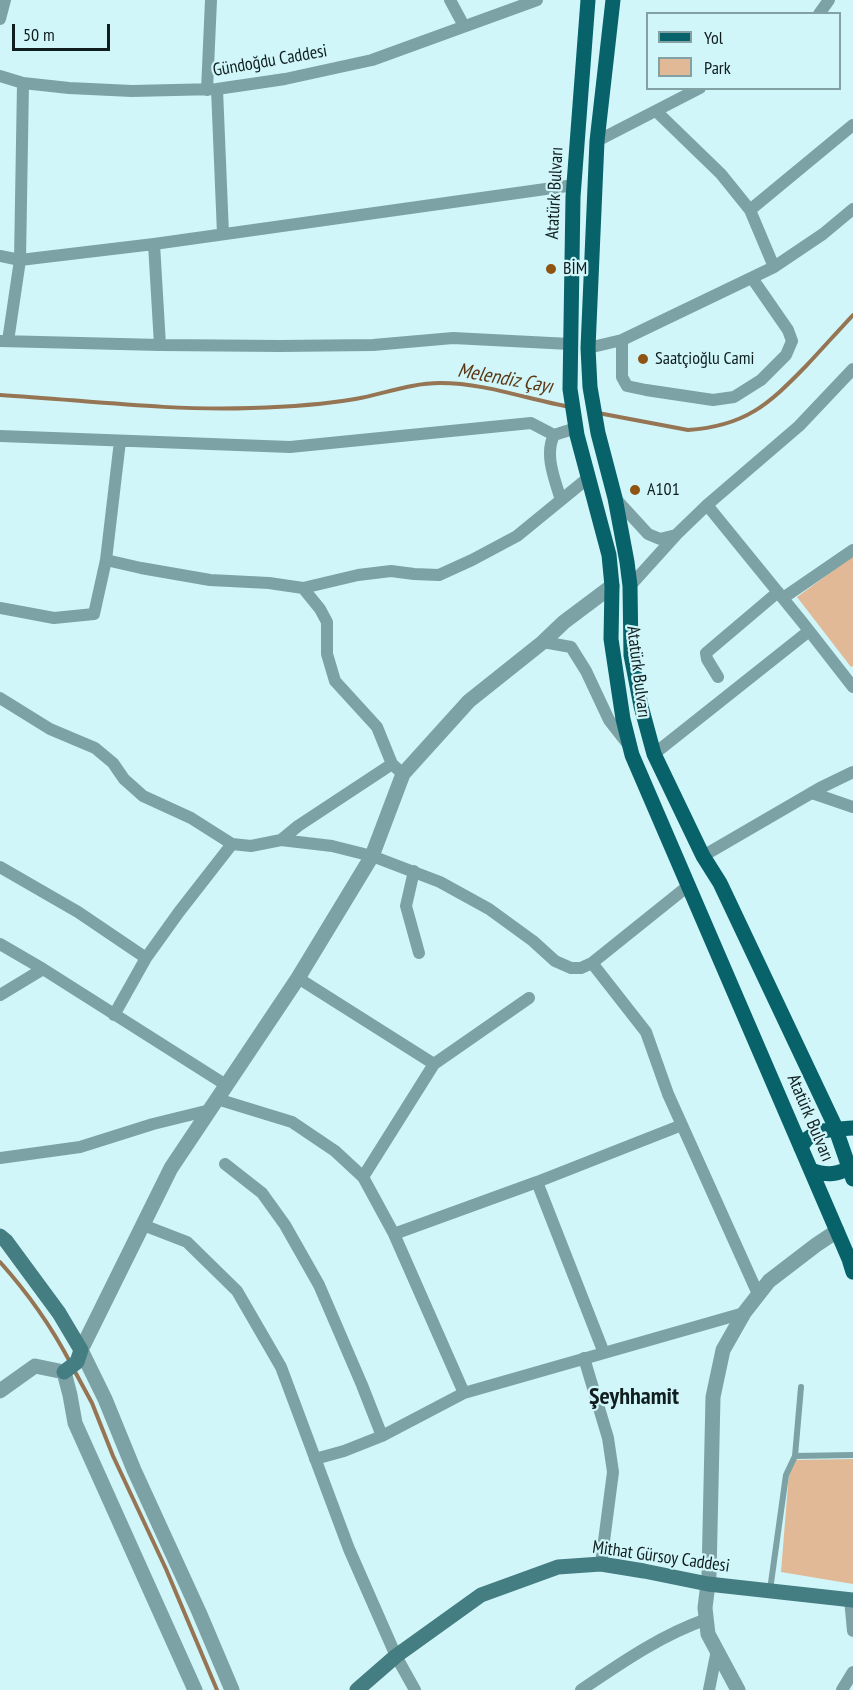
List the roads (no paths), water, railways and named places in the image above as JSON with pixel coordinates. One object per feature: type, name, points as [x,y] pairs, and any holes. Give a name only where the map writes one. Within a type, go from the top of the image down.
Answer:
[{"type":"main road","name":"Atatürk Bulvarı","points":[[588,0],[574,185],[570,389],[576,432],[609,555],[612,586],[611,639],[623,719],[630,747],[853,1272]]},
{"type":"main road","name":"Atatürk Bulvarı","points":[[612,0],[597,141],[588,348],[590,387],[598,433],[615,498],[627,562],[630,586],[631,655],[640,706],[654,754],[703,856],[720,883],[836,1129],[852,1170]]},
{"type":"main road","points":[[801,1148],[804,1142],[819,1131],[853,1128]]},
{"type":"main road","points":[[811,1170],[831,1175],[852,1170]]},
{"type":"main road","points":[[0,1236],[59,1313],[79,1356],[64,1372]]},
{"type":"main road","name":"Mithat Gürsoy Caddesi","points":[[357,1690],[396,1656],[481,1595],[558,1567],[601,1564],[708,1584],[852,1600]]},
{"type":"street","points":[[0,19],[5,0]]},
{"type":"street","points":[[211,0],[212,89],[223,234]]},
{"type":"street","points":[[450,0],[464,26]]},
{"type":"street","name":"Gündoğdu Caddesi","points":[[0,76],[23,83],[132,91],[212,89],[285,79],[372,60],[537,0]]},
{"type":"street","points":[[23,83],[20,260],[4,341],[160,345],[373,345],[453,338],[570,344]]},
{"type":"street","points":[[597,141],[696,90]]},
{"type":"street","points":[[656,111],[721,174],[750,210],[774,267]]},
{"type":"street","points":[[750,210],[853,125]]},
{"type":"street","points":[[0,256],[20,260],[154,244],[574,185]]},
{"type":"street","points":[[588,348],[622,340],[774,267],[823,234],[853,209]]},
{"type":"street","points":[[154,244],[160,345]]},
{"type":"street","points":[[622,340],[622,377],[627,386],[713,400],[734,397],[761,380],[786,355],[792,341],[788,330],[752,278]]},
{"type":"street","points":[[630,586],[677,534],[707,505],[799,426],[853,369]]},
{"type":"street","points":[[0,436],[290,447],[531,423],[554,435],[576,432]]},
{"type":"street","points":[[554,435],[549,443],[552,471],[561,500]]},
{"type":"street","points":[[0,608],[54,618],[94,614],[106,560],[120,441]]},
{"type":"street","points":[[106,560],[210,580],[269,583],[303,588],[392,570],[439,575],[517,536],[588,478]]},
{"type":"street","points":[[615,498],[648,534],[660,539],[677,534]]},
{"type":"street","points":[[707,505],[853,687]]},
{"type":"street","points":[[718,677],[706,653],[781,595],[853,550]]},
{"type":"street","points":[[280,840],[298,825],[398,769],[469,701],[543,642],[564,622],[612,586]]},
{"type":"street","points":[[232,1690],[199,1611],[134,1470],[105,1399],[79,1356],[171,1168],[298,978],[372,856],[398,769],[377,727],[335,681],[327,654],[327,622],[303,588]]},
{"type":"street","points":[[654,754],[809,631]]},
{"type":"street","points":[[543,642],[572,647],[609,720],[630,747]]},
{"type":"street","points":[[0,698],[50,729],[95,748],[113,763],[124,779],[143,796],[191,818],[232,844],[251,846],[280,840],[332,846],[372,856],[414,871],[440,882],[489,909],[533,941],[555,961],[572,968],[581,968],[592,963],[688,886]]},
{"type":"street","points":[[703,856],[853,772]]},
{"type":"street","points":[[812,793],[853,807]]},
{"type":"street","points":[[114,1016],[146,958],[232,844]]},
{"type":"street","points":[[0,867],[78,912],[146,958]]},
{"type":"street","points":[[414,871],[406,906],[419,953]]},
{"type":"street","points":[[0,944],[43,969],[114,1016],[218,1098],[292,1122],[335,1151],[363,1177],[394,1234],[464,1393]]},
{"type":"street","points":[[592,963],[646,1032],[668,1094],[758,1294]]},
{"type":"street","points":[[0,995],[43,969]]},
{"type":"street","points":[[298,978],[434,1064]]},
{"type":"street","points":[[363,1177],[434,1064],[529,998]]},
{"type":"street","points":[[0,1158],[80,1147],[153,1124],[218,1098]]},
{"type":"street","points":[[394,1234],[537,1182],[682,1125]]},
{"type":"street","points":[[225,1164],[262,1193],[285,1225],[319,1285],[382,1436]]},
{"type":"street","points":[[537,1182],[604,1353]]},
{"type":"street","points":[[142,1225],[187,1242],[237,1291],[281,1367],[349,1549],[396,1656],[415,1690]]},
{"type":"street","points":[[738,1690],[708,1634],[705,1608],[708,1584],[713,1397],[723,1350],[744,1312],[769,1281],[837,1232]]},
{"type":"street","points":[[315,1459],[344,1452],[382,1436],[464,1393],[744,1312]]},
{"type":"street","points":[[584,1358],[608,1438],[613,1472],[601,1564]]},
{"type":"street","points":[[0,1391],[35,1366],[64,1372],[75,1423],[195,1690]]},
{"type":"street","points":[[852,1600],[853,1631]]},
{"type":"street","points":[[581,1690],[643,1649],[706,1619]]},
{"type":"street","points":[[709,1690],[717,1650]]},
{"type":"street","points":[[842,1690],[853,1672]]},
{"type":"lane","points":[[770,1591],[786,1475],[795,1456],[801,1387]]},
{"type":"lane","points":[[795,1456],[853,1455]]},
{"type":"waterway","name":"Melendiz Çayı","points":[[598,413],[688,430],[725,424],[754,411],[780,392],[853,315]]},
{"type":"waterway","name":"Melendiz Çayı","points":[[0,395],[157,407],[220,409],[329,403],[418,385],[440,383],[489,388],[570,407]]},
{"type":"waterway","points":[[0,1262],[38,1310],[70,1362]]},
{"type":"waterway","points":[[73,1368],[92,1403],[113,1456],[166,1569],[217,1690]]},
{"type":"place","name":"BİM","points":[[551,269]]},
{"type":"place","name":"Saatçioğlu Cami","points":[[643,359]]},
{"type":"place","name":"A101","points":[[635,490]]},
{"type":"district","name":"Şeyhhamit","points":[[634,1397]]}]
